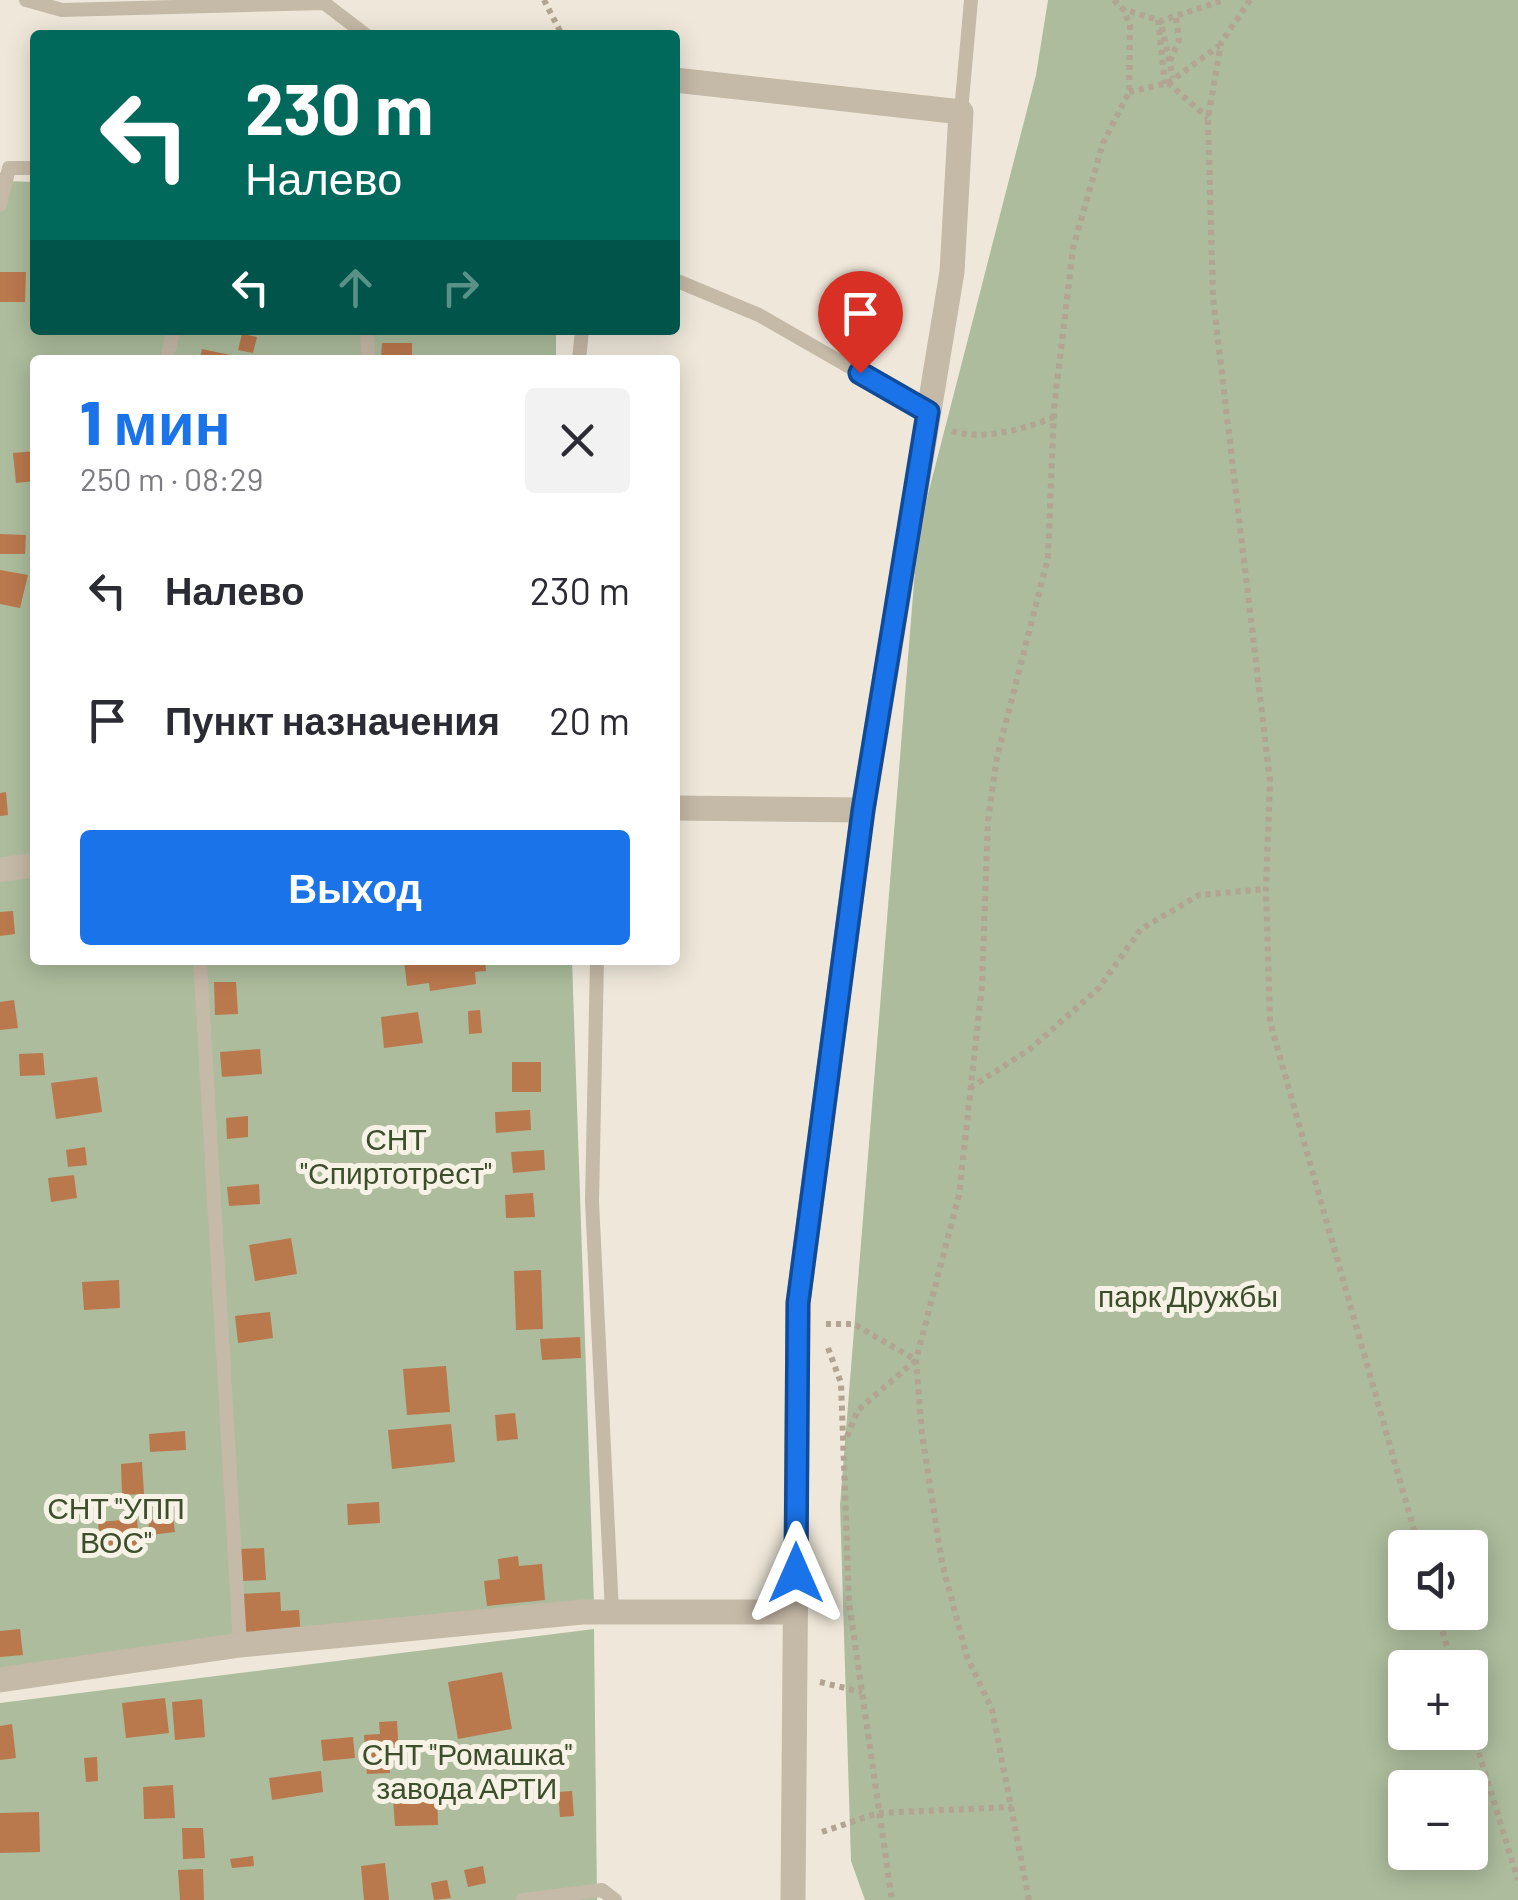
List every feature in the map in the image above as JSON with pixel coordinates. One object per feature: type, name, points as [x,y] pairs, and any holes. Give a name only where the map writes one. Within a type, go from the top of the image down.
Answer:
[{"type":"street","points":[[680,81],[961,112],[952,272],[863,810],[798,1303],[793,1900]]},
{"type":"street","points":[[680,808],[863,810]]},
{"type":"street","points":[[0,870],[30,867]]},
{"type":"street","points":[[0,1680],[240,1646],[612,1612],[795,1612]]},
{"type":"lane","points":[[26,0],[62,10],[324,3],[359,30]]},
{"type":"lane","points":[[961,112],[972,0]]},
{"type":"lane","points":[[0,205],[9,168],[30,168]]},
{"type":"lane","points":[[680,282],[759,315],[928,412]]},
{"type":"lane","points":[[200,965],[240,1646]]},
{"type":"lane","points":[[597,965],[592,1201],[612,1612]]},
{"type":"lane","points":[[523,1900],[602,1890],[614,1900]]},
{"type":"path","points":[[544,0],[559,30]]},
{"type":"path","points":[[1114,0],[1123,8],[1160,20],[1224,0]]},
{"type":"path","points":[[1129,92],[1169,82],[1221,44],[1250,0]]},
{"type":"path","points":[[1028,1900],[992,1710],[967,1657],[942,1564],[922,1434],[916,1360],[959,1196],[982,985],[988,820],[997,757],[1048,558],[1054,417],[1073,248],[1103,143],[1129,92],[1130,25],[1123,8]]},
{"type":"path","points":[[1170,61],[1179,40],[1176,18]]},
{"type":"path","points":[[1160,20],[1170,61],[1169,82]]},
{"type":"path","points":[[1160,20],[1169,82],[1208,118]]},
{"type":"path","points":[[1221,44],[1208,118],[1213,298],[1270,781],[1266,889],[1270,1022],[1414,1530]]},
{"type":"path","points":[[928,412],[945,429],[965,436],[1024,428],[1054,417]]},
{"type":"path","points":[[970,1088],[1030,1049],[1098,989],[1141,928],[1199,894],[1266,889]]},
{"type":"path","points":[[892,1900],[849,1602],[841,1383],[820,1324],[854,1324],[916,1360]]},
{"type":"path","points":[[846,1442],[858,1410],[916,1360]]},
{"type":"path","points":[[795,1675],[862,1692]]},
{"type":"path","points":[[1478,1750],[1518,1880]]},
{"type":"path","points":[[794,1840],[878,1813],[1012,1808]]},
{"type":"green space","name":"парк Дружбы","points":[[1048,0],[1518,0],[1518,1900],[865,1900],[851,1861],[840,1505],[918,533],[1036,75]]},
{"type":"green space","points":[[0,172],[6,181],[30,182],[30,335],[556,335],[556,355],[30,355],[30,965],[572,965],[594,1604],[0,1683]]},
{"type":"green space","name":"СНТ \"Ромашка\" завода АРТИ","points":[[594,1629],[597,1900],[0,1900],[0,1703]]},
{"type":"building","points":[[0,272],[26,272],[25,302],[0,302]]},
{"type":"building","points":[[242,335],[257,337],[253,353],[238,350]]},
{"type":"building","points":[[382,343],[412,343],[412,355],[381,355]]},
{"type":"building","points":[[202,349],[231,355],[201,355]]},
{"type":"building","points":[[30,451],[30,482],[16,483],[13,453]]},
{"type":"building","points":[[0,534],[26,535],[25,554],[0,554]]},
{"type":"building","points":[[0,570],[28,575],[20,608],[0,604]]},
{"type":"building","points":[[6,792],[8,815],[0,816],[0,793]]},
{"type":"building","points":[[13,911],[15,934],[0,936],[0,912]]},
{"type":"building","points":[[405,965],[485,965],[486,971],[475,972],[476,984],[430,991],[429,983],[407,986]]},
{"type":"building","points":[[214,982],[236,982],[238,1014],[215,1015]]},
{"type":"building","points":[[14,1000],[18,1028],[0,1030],[0,1002]]},
{"type":"building","points":[[480,1010],[482,1033],[469,1034],[468,1011]]},
{"type":"building","points":[[418,1012],[423,1043],[384,1048],[381,1017]]},
{"type":"building","points":[[260,1049],[262,1074],[222,1077],[220,1052]]},
{"type":"building","points":[[43,1053],[45,1075],[20,1076],[19,1054]]},
{"type":"building","points":[[512,1062],[541,1062],[541,1092],[512,1092]]},
{"type":"building","points":[[97,1077],[102,1112],[56,1119],[51,1083]]},
{"type":"building","points":[[530,1110],[531,1130],[496,1133],[495,1112]]},
{"type":"building","points":[[248,1116],[248,1137],[227,1139],[226,1118]]},
{"type":"building","points":[[85,1147],[87,1165],[68,1167],[66,1150]]},
{"type":"building","points":[[544,1150],[545,1170],[513,1173],[511,1152]]},
{"type":"building","points":[[74,1175],[77,1198],[51,1202],[48,1178]]},
{"type":"building","points":[[259,1184],[260,1204],[229,1206],[227,1187]]},
{"type":"building","points":[[533,1193],[535,1217],[506,1218],[505,1195]]},
{"type":"building","points":[[291,1238],[297,1274],[255,1281],[249,1245]]},
{"type":"building","points":[[541,1270],[543,1329],[516,1330],[514,1271]]},
{"type":"building","points":[[119,1280],[120,1308],[84,1310],[82,1282]]},
{"type":"building","points":[[270,1312],[273,1338],[238,1343],[235,1316]]},
{"type":"building","points":[[580,1337],[581,1358],[542,1360],[540,1339]]},
{"type":"building","points":[[446,1366],[450,1412],[407,1415],[403,1369]]},
{"type":"building","points":[[515,1413],[518,1439],[497,1441],[495,1415]]},
{"type":"building","points":[[451,1424],[455,1462],[392,1469],[388,1430]]},
{"type":"building","points":[[185,1431],[186,1450],[150,1452],[149,1434]]},
{"type":"building","points":[[142,1462],[144,1494],[122,1495],[121,1464]]},
{"type":"building","points":[[379,1502],[380,1523],[348,1525],[347,1504]]},
{"type":"building","points":[[173,1517],[175,1532],[150,1535],[148,1520]]},
{"type":"building","points":[[137,1519],[140,1550],[101,1554],[98,1522]]},
{"type":"building","points":[[264,1548],[266,1580],[241,1581],[240,1549]]},
{"type":"building","points":[[518,1556],[519,1566],[542,1564],[545,1600],[487,1606],[484,1581],[500,1579],[498,1559]]},
{"type":"building","points":[[280,1592],[281,1611],[299,1610],[301,1638],[242,1642],[239,1594]]},
{"type":"building","points":[[20,1629],[23,1655],[0,1657],[0,1631]]},
{"type":"building","points":[[502,1672],[512,1729],[458,1739],[448,1682]]},
{"type":"building","points":[[165,1698],[169,1733],[126,1738],[122,1703]]},
{"type":"building","points":[[202,1699],[205,1737],[175,1740],[172,1702]]},
{"type":"building","points":[[397,1721],[399,1756],[389,1757],[390,1773],[367,1774],[364,1735],[380,1734],[379,1722]]},
{"type":"building","points":[[12,1724],[16,1758],[0,1760],[0,1726]]},
{"type":"building","points":[[353,1737],[355,1758],[323,1761],[321,1740]]},
{"type":"building","points":[[97,1757],[98,1781],[86,1782],[84,1758]]},
{"type":"building","points":[[321,1771],[323,1792],[272,1800],[269,1778]]},
{"type":"building","points":[[437,1782],[438,1825],[395,1826],[393,1798],[410,1798],[410,1783]]},
{"type":"building","points":[[173,1785],[175,1818],[144,1819],[143,1787]]},
{"type":"building","points":[[572,1791],[574,1816],[560,1817],[558,1792]]},
{"type":"building","points":[[39,1812],[40,1852],[0,1853],[0,1813]]},
{"type":"building","points":[[182,1828],[203,1828],[205,1858],[183,1859]]},
{"type":"building","points":[[253,1856],[254,1866],[232,1868],[230,1859]]},
{"type":"building","points":[[385,1863],[389,1900],[364,1900],[361,1866]]},
{"type":"building","points":[[483,1866],[486,1883],[468,1887],[464,1870]]},
{"type":"building","points":[[203,1869],[204,1900],[180,1900],[178,1870]]},
{"type":"building","points":[[447,1880],[451,1898],[434,1900],[431,1883]]},
{"type":"route","points":[[796,1573],[798,1303],[863,810],[928,412],[860,373]]},
{"type":"park label","name":"СНТ \"Спиртотрест\"","points":[[396,1157]]},
{"type":"park label","name":"СНТ \"УПП ВОС\"","points":[[116,1526]]}]
